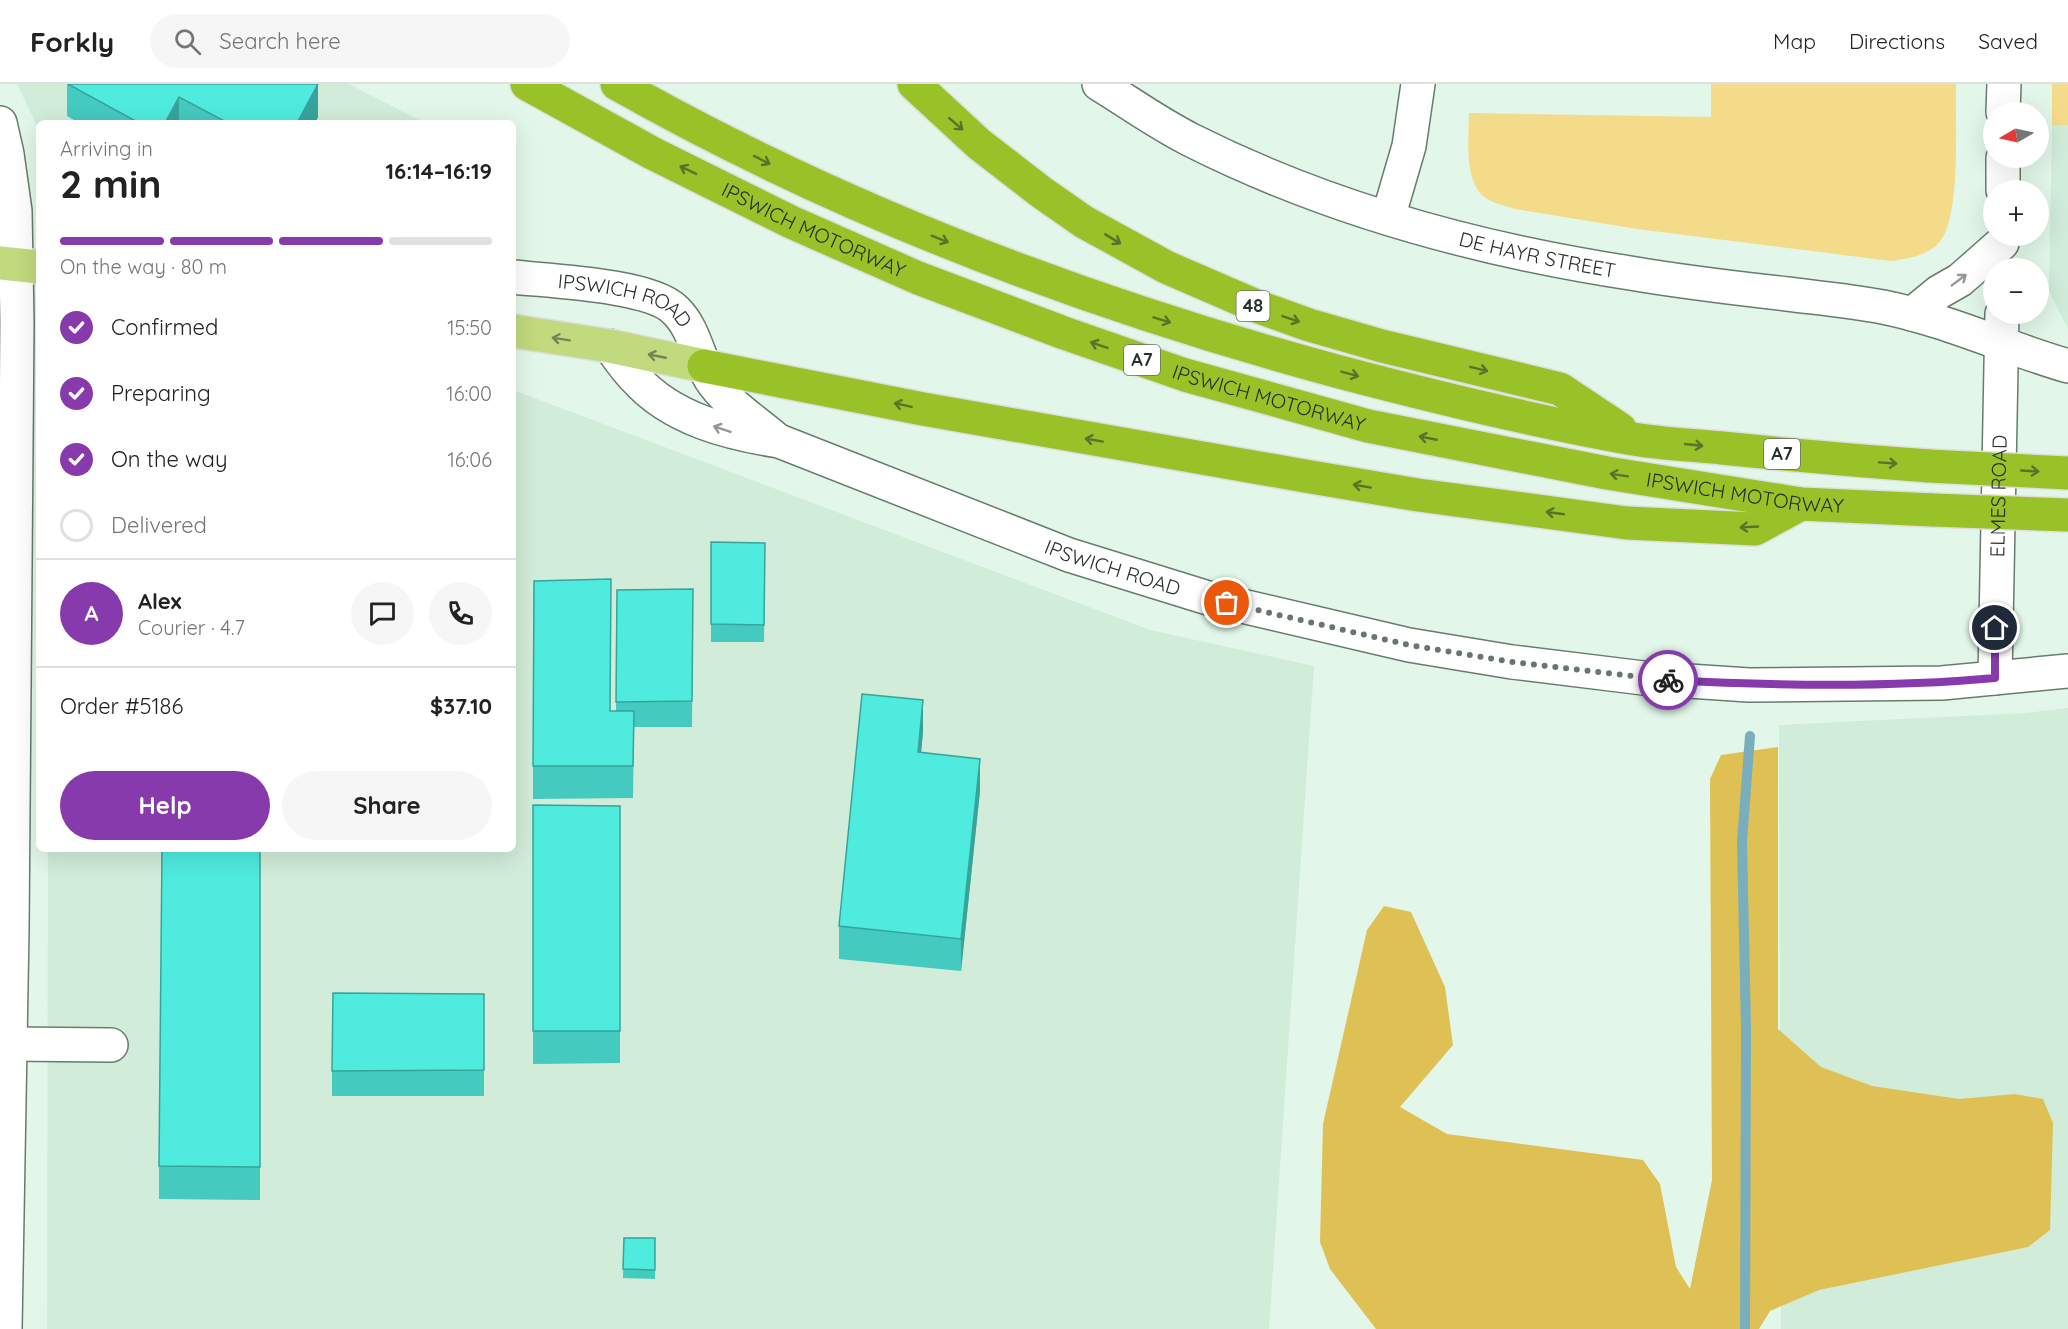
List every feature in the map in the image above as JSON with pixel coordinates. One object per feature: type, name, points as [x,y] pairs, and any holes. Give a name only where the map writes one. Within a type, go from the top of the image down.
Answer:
[{"type":"highway","name":"IPSWICH MOTORWAY","points":[[527,84],[652,153],[791,222],[896,269],[1064,333],[1185,375],[1368,426],[1607,473],[1801,504],[2068,515]]},
{"type":"highway","name":"IPSWICH MOTORWAY","points":[[617,84],[794,175],[898,222],[1040,279],[1138,313],[1436,398],[1636,440],[1929,466],[2068,473]]},
{"type":"highway","name":"48","points":[[914,84],[979,144],[1041,192],[1084,222],[1166,267],[1256,306],[1309,325],[1382,346],[1560,389],[1636,440]]},
{"type":"highway","points":[[704,366],[922,409],[1293,474],[1418,495],[1628,523],[1755,529],[1801,504]]},
{"type":"main road","name":"IPSWICH ROAD","points":[[516,331],[610,346],[704,366]]},
{"type":"street","name":"DE HAYR STREET","points":[[1100,84],[1188,138],[1236,162],[1336,201],[1388,218],[1514,251],[1608,270],[1844,301],[2001,329]]},
{"type":"street","points":[[1388,218],[1409,146],[1418,84]]},
{"type":"street","points":[[2004,84],[2004,102]]},
{"type":"street","points":[[0,123],[18,212],[26,545],[6,929],[10,1044],[5,1329]]},
{"type":"street","points":[[1912,314],[1939,292],[1960,280],[2002,249]]},
{"type":"street","name":"IPSWICH ROAD","points":[[516,277],[629,290],[659,298],[673,308],[684,321],[697,344],[704,366],[718,389],[779,441]]},
{"type":"street","points":[[2001,329],[2068,366]]},
{"type":"street","name":"ELMES ROAD","points":[[1995,678],[2001,329]]},
{"type":"street","name":"IPSWICH ROAD","points":[[610,346],[636,380],[674,408],[700,421],[741,435],[779,441],[1069,555],[1208,598],[1409,645],[1512,662],[1642,678],[1737,684],[1897,684],[2068,671]]},
{"type":"street","points":[[10,1044],[111,1045]]},
{"type":"shaded area","points":[[17,84],[349,84],[419,120],[36,120],[36,124]]},
{"type":"shaded area","points":[[1711,84],[1956,84],[1956,165],[1952,209],[1941,240],[1925,253],[1891,261],[1637,229],[1515,209],[1487,199],[1475,185],[1468,154],[1469,113],[1711,117]]},
{"type":"shaded area","points":[[2052,84],[2068,84],[2068,125],[2052,125]]},
{"type":"shaded area","points":[[2052,125],[2068,125],[2068,329],[2049,291]]},
{"type":"shaded area","points":[[516,391],[1150,630],[1314,666],[1269,1329],[47,1329],[48,852],[516,852]]},
{"type":"shaded area","points":[[2068,708],[2068,1329],[1781,1329],[1779,725],[2025,713]]},
{"type":"shaded area","points":[[1778,747],[1778,1029],[1821,1067],[1872,1086],[1959,1099],[2015,1094],[2043,1099],[2053,1123],[2050,1230],[2028,1247],[1819,1290],[1770,1311],[1759,1329],[1376,1329],[1330,1269],[1320,1242],[1323,1124],[1367,930],[1384,906],[1411,912],[1445,987],[1453,1045],[1400,1107],[1447,1134],[1643,1160],[1660,1184],[1676,1267],[1690,1289],[1712,1180],[1710,779],[1721,755]]},
{"type":"building","points":[[68,84],[318,84],[299,120],[222,120],[179,97],[167,120],[134,120]]},
{"type":"building","points":[[711,542],[765,543],[764,625],[711,624]]},
{"type":"building","points":[[611,579],[610,711],[634,711],[633,766],[533,766],[534,581]]},
{"type":"building","points":[[693,589],[692,701],[616,702],[617,590]]},
{"type":"building","points":[[862,694],[923,700],[918,752],[980,759],[961,939],[839,926]]},
{"type":"building","points":[[533,805],[620,806],[620,1031],[533,1031]]},
{"type":"building","points":[[162,852],[260,852],[260,1167],[159,1166]]},
{"type":"building","points":[[333,993],[484,994],[484,1070],[332,1071]]},
{"type":"building","points":[[624,1238],[655,1238],[655,1270],[623,1269]]},
{"type":"waterway","points":[[1745,1329],[1746,1030],[1742,841],[1750,736]]},
{"type":"way so far","points":[[1227,603],[1409,645],[1512,662],[1668,680]]},
{"type":"route","points":[[1668,680],[1749,685],[1942,683],[1995,678],[1995,628]]}]
